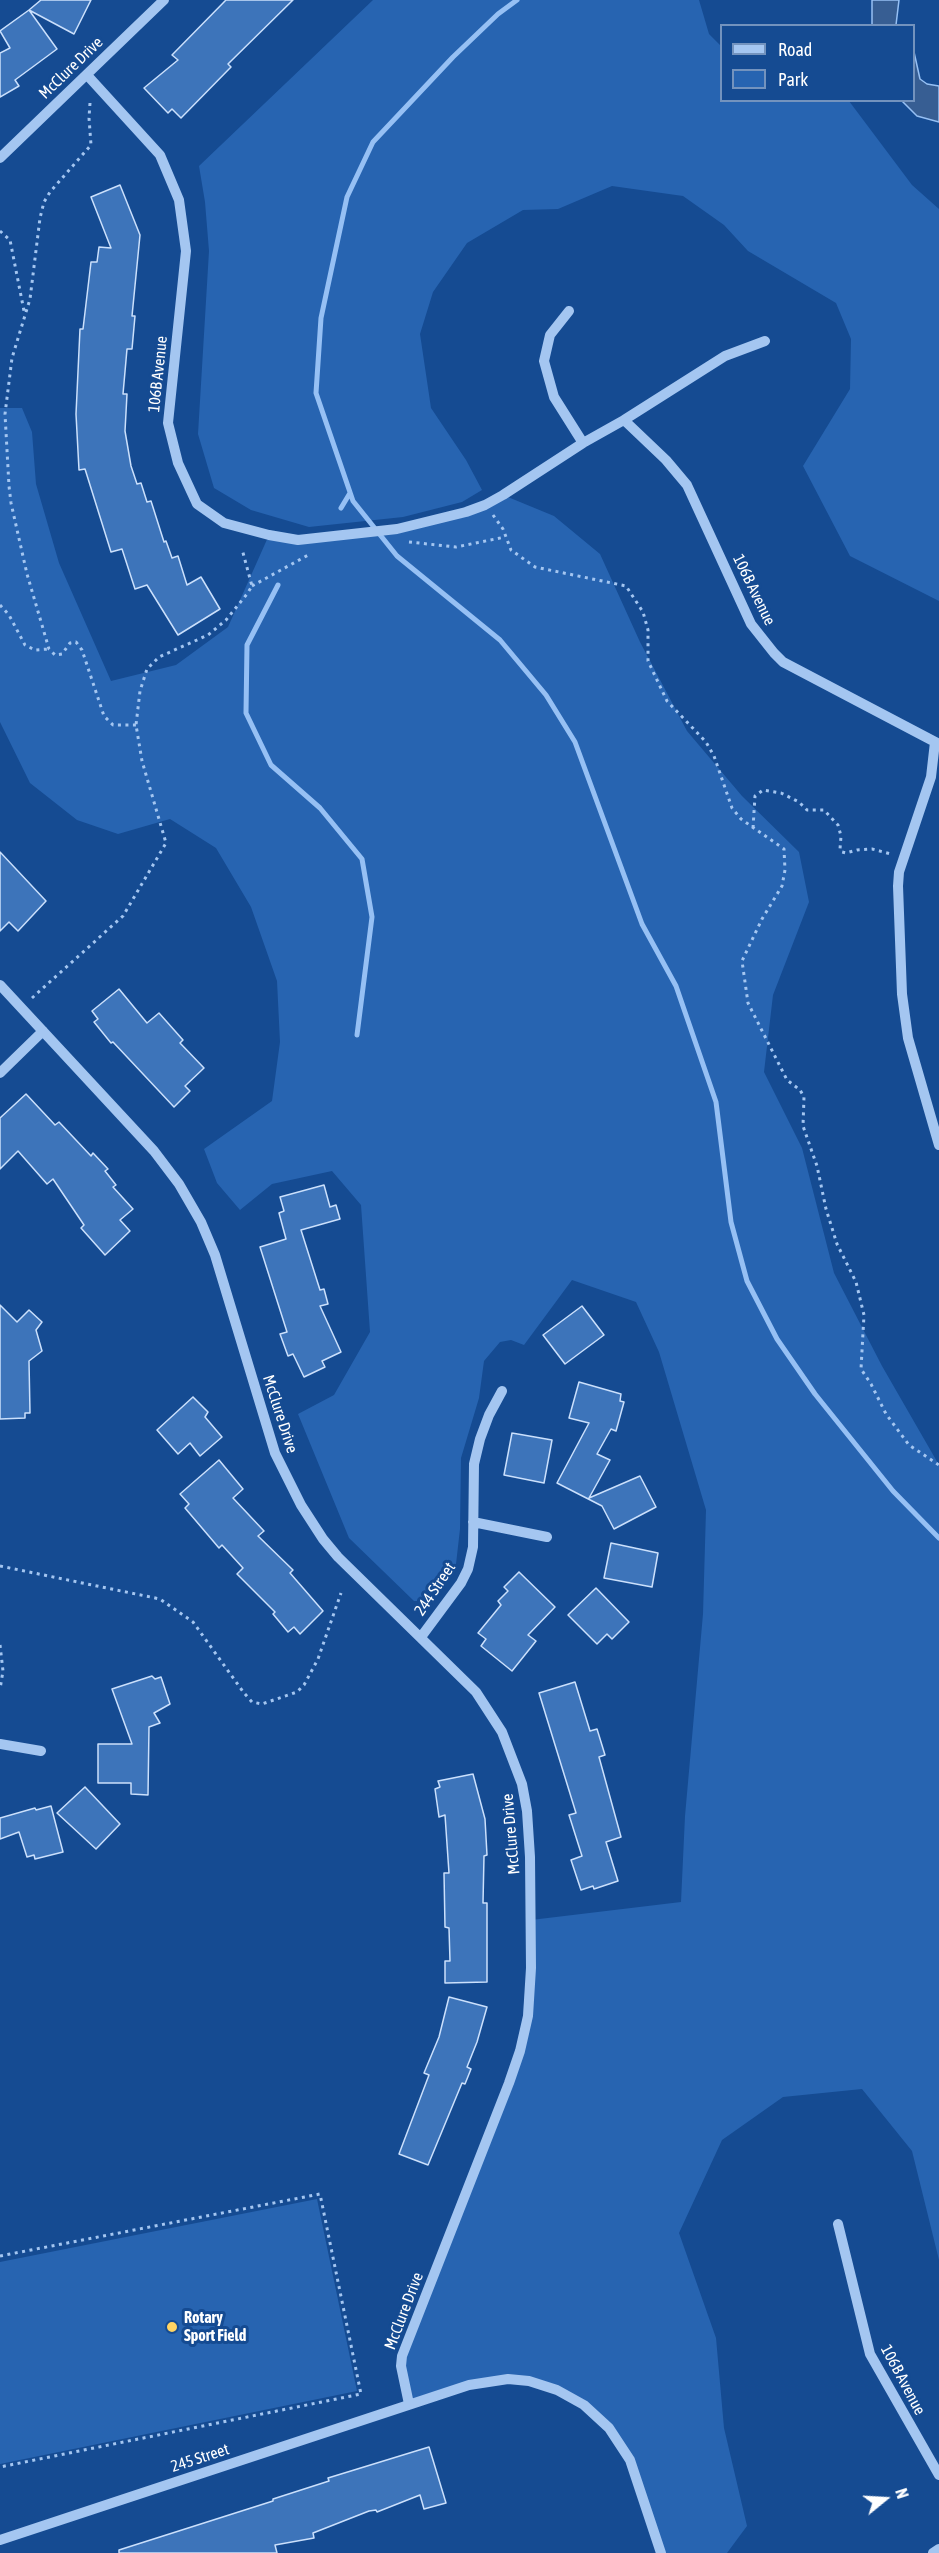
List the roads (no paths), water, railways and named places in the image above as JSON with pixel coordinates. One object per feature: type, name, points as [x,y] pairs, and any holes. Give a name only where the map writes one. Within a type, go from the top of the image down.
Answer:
[{"type":"street","name":"McClure Drive","points":[[0,158],[164,0]]},
{"type":"street","name":"106B Avenue","points":[[87,75],[160,154],[179,200],[186,251],[168,423],[178,463],[197,504],[224,523],[298,540],[397,529],[485,505],[725,356],[765,341]]},
{"type":"street","points":[[568,311],[550,334],[544,361],[554,397],[583,443]]},
{"type":"street","name":"106B Avenue","points":[[624,420],[666,460],[687,485],[751,624],[774,653],[783,662],[937,743],[931,777],[899,872],[898,886],[902,994],[908,1038],[939,1145]]},
{"type":"street","name":"McClure Drive","points":[[0,985],[154,1151],[185,1194],[204,1227],[215,1255],[275,1453],[291,1488],[331,1549],[468,1682],[484,1702],[502,1732],[518,1771],[525,1796],[529,1826],[531,1968],[528,2016],[520,2051],[402,2356],[401,2366],[409,2404]]},
{"type":"street","points":[[0,1073],[43,1031]]},
{"type":"street","name":"244 Street","points":[[421,1637],[461,1583],[468,1569],[473,1547],[474,1464],[489,1414],[502,1391]]},
{"type":"street","points":[[474,1522],[547,1537]]},
{"type":"street","points":[[0,1744],[41,1751]]},
{"type":"street","name":"106B Avenue","points":[[838,2224],[870,2354],[939,2475]]},
{"type":"street","points":[[409,2404],[469,2385],[500,2379],[529,2381],[567,2395],[597,2416],[621,2445],[636,2476],[661,2553]]},
{"type":"street","name":"245 Street","points":[[0,2540],[409,2404]]},
{"type":"street","points":[[933,2553],[939,2548]]},
{"type":"waterway","points":[[517,0],[498,14],[453,57],[373,142],[347,197],[321,318],[316,393],[353,501],[397,556],[500,640],[546,695],[575,742],[642,924],[676,986],[716,1102],[731,1222],[747,1281],[777,1339],[815,1394],[893,1491],[939,1538]]},
{"type":"waterway","points":[[341,508],[350,493]]},
{"type":"waterway","points":[[278,585],[247,645],[246,713],[271,765],[320,808],[362,859],[372,917],[357,1035]]},
{"type":"place","name":"Rotary Sport Field","points":[[172,2327]]}]
